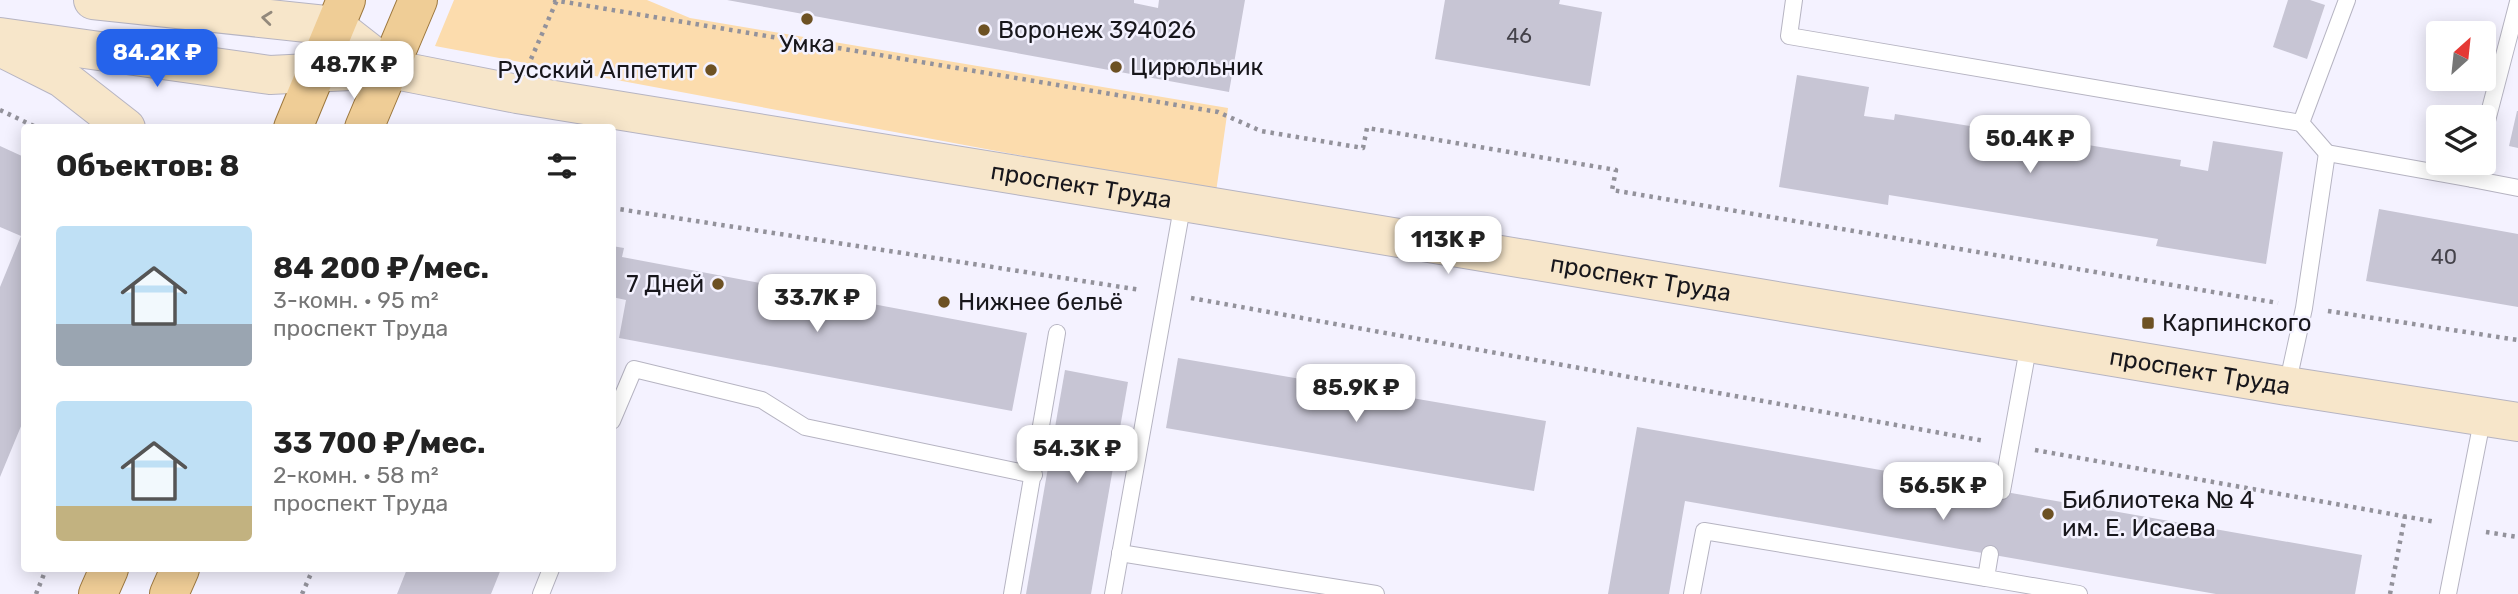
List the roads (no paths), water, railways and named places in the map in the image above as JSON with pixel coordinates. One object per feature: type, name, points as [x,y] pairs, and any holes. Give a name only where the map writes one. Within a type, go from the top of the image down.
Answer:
[{"type":"main road","points":[[93,0],[340,13],[390,69]]},
{"type":"main road","points":[[366,124],[418,0]]},
{"type":"main road","points":[[295,124],[340,13]]},
{"type":"main road","points":[[0,37],[270,75],[390,69]]},
{"type":"main road","points":[[0,48],[62,78],[121,124]]},
{"type":"main road","name":"проспект Труда","points":[[390,69],[517,94],[2501,419]]},
{"type":"main road","points":[[98,594],[108,572]]},
{"type":"main road","points":[[169,594],[179,572]]},
{"type":"lane","points":[[1794,0],[1789,36],[2301,123],[2327,153],[2426,165]]},
{"type":"lane","points":[[2301,123],[2347,0]]},
{"type":"lane","points":[[2491,105],[2518,2]]},
{"type":"lane","points":[[2287,386],[2304,307],[2327,153]]},
{"type":"lane","points":[[2484,175],[2518,188]]},
{"type":"lane","points":[[1113,594],[1183,202]]},
{"type":"lane","points":[[1012,594],[1057,333]]},
{"type":"lane","points":[[2002,491],[2029,343]]},
{"type":"lane","points":[[616,412],[634,369],[762,400],[805,427],[1034,475]]},
{"type":"lane","points":[[2448,594],[2461,527],[2501,419]]},
{"type":"lane","points":[[1692,594],[1704,531],[2078,594]]},
{"type":"lane","points":[[1121,553],[1376,594]]},
{"type":"lane","points":[[1986,578],[1990,554]]},
{"type":"lane","points":[[541,594],[550,572]]},
{"type":"place","name":"Умка","points":[[807,19]]},
{"type":"place","name":"Воронеж 394026","points":[[984,30]]},
{"type":"place","name":"Цирюльник","points":[[1116,67]]},
{"type":"place","name":"Русский Аппетит","points":[[711,70]]},
{"type":"place","name":"7 Дней","points":[[718,284]]},
{"type":"place","name":"Нижнее бельё","points":[[944,302]]},
{"type":"place","name":"Карпинского","points":[[2148,323]]},
{"type":"place","name":"Библиотека № 4 им. Е. Исаева","points":[[2048,514]]}]
